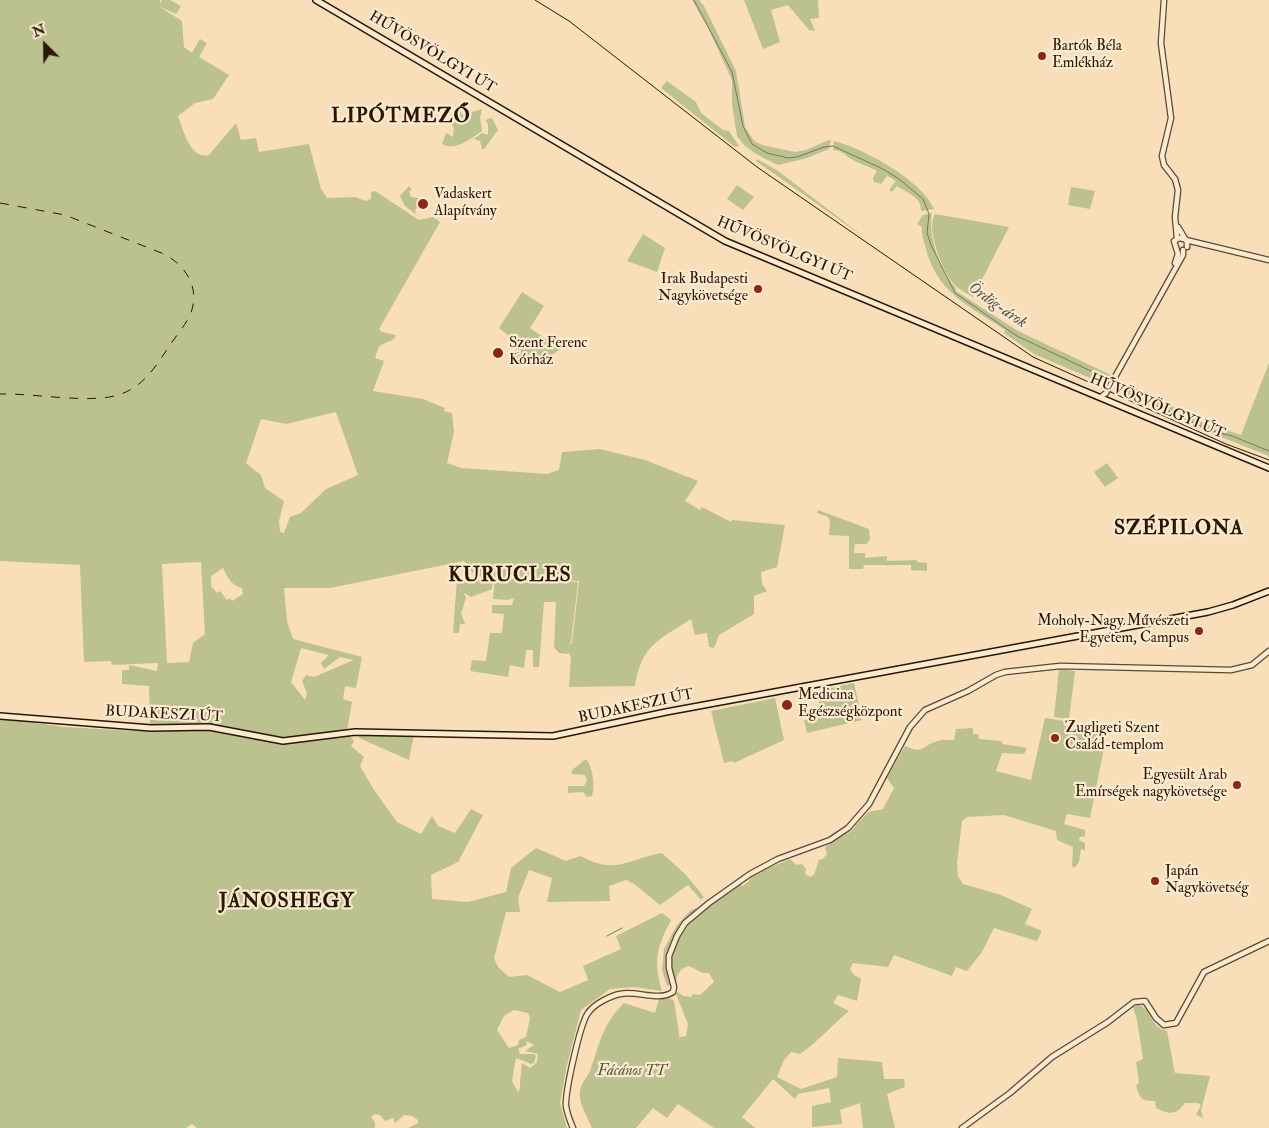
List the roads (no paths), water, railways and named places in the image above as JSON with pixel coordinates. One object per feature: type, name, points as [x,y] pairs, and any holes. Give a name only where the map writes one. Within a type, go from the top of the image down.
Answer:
[{"type":"main road","name":"HŰVÖSVÖLGYI ÚT","points":[[316,0],[725,241],[1269,468]]},
{"type":"main road","name":"BUDAKESZI ÚT","points":[[0,716],[151,728],[209,727],[283,741],[360,732],[531,737],[558,736],[666,712],[1214,610],[1269,591]]},
{"type":"street","points":[[1164,0],[1161,43],[1171,118],[1162,153],[1164,165],[1175,179],[1178,190],[1175,221],[1177,238],[1174,244],[1178,258],[1171,274]]},
{"type":"street","points":[[1101,397],[1109,387],[1185,249],[1185,239],[1175,221]]},
{"type":"street","points":[[1177,238],[1269,260]]},
{"type":"street","points":[[1177,250],[1199,244]]},
{"type":"street","points":[[573,1128],[566,1107],[566,1098],[574,1058],[587,1014],[607,999],[619,994],[634,993],[661,996],[672,992],[674,987],[669,968],[669,956],[677,936],[685,923],[709,902],[750,874],[778,859],[830,840],[848,828],[868,804],[910,727],[918,716],[927,709],[962,694],[1001,673],[1060,666],[1231,670],[1252,665],[1269,651]]},
{"type":"street","points":[[962,1128],[1020,1084],[1044,1062],[1108,1022],[1134,1002],[1145,1001],[1156,1018],[1164,1026],[1176,1024],[1204,972],[1269,941]]},
{"type":"waterway","name":"Ördög-árok","points":[[694,0],[732,72],[743,126],[752,144],[767,153],[788,158],[833,146],[883,169],[899,179],[923,199],[929,214],[927,233],[931,245],[955,293],[1017,336],[1112,381]]},
{"type":"waterway","name":"Ördög-árok","points":[[1115,382],[1150,403],[1212,431],[1232,436],[1269,451]]},
{"type":"waterway","points":[[607,936],[622,928]]},
{"type":"tram line","points":[[535,0],[569,21],[757,167],[1033,357],[1226,444],[1269,460]]},
{"type":"railway","points":[[0,203],[65,215],[164,254],[185,272],[190,280],[194,298],[193,307],[187,321],[160,361],[142,381],[127,391],[106,398],[0,394]]},
{"type":"place","name":"Bartók Béla Emlékház","points":[[1042,56]]},
{"type":"place","name":"Vadaskert Alapítvány","points":[[423,204]]},
{"type":"place","name":"Irak Budapesti Nagykövetsége","points":[[758,289]]},
{"type":"place","name":"Szent Ferenc Kórház","points":[[498,353]]},
{"type":"place","name":"Moholy-Nagy Művészeti Egyetem, Campus","points":[[1199,631]]},
{"type":"place","name":"Medicina Egészségközpont","points":[[787,705]]},
{"type":"place","name":"Zugligeti Szent Család-templom","points":[[1055,738]]},
{"type":"place","name":"Egyesült Arab Emírségek nagykövetsége","points":[[1237,785]]},
{"type":"place","name":"Japán Nagykövetség","points":[[1155,881]]},
{"type":"district","name":"LIPÓTMEZŐ","points":[[401,118]]},
{"type":"district","name":"SZÉPILONA","points":[[1179,530]]},
{"type":"district","name":"KURUCLES","points":[[510,577]]},
{"type":"district","name":"JÁNOSHEGY","points":[[287,903]]},
{"type":"park label","name":"Fácános TT","points":[[632,1072]]}]
